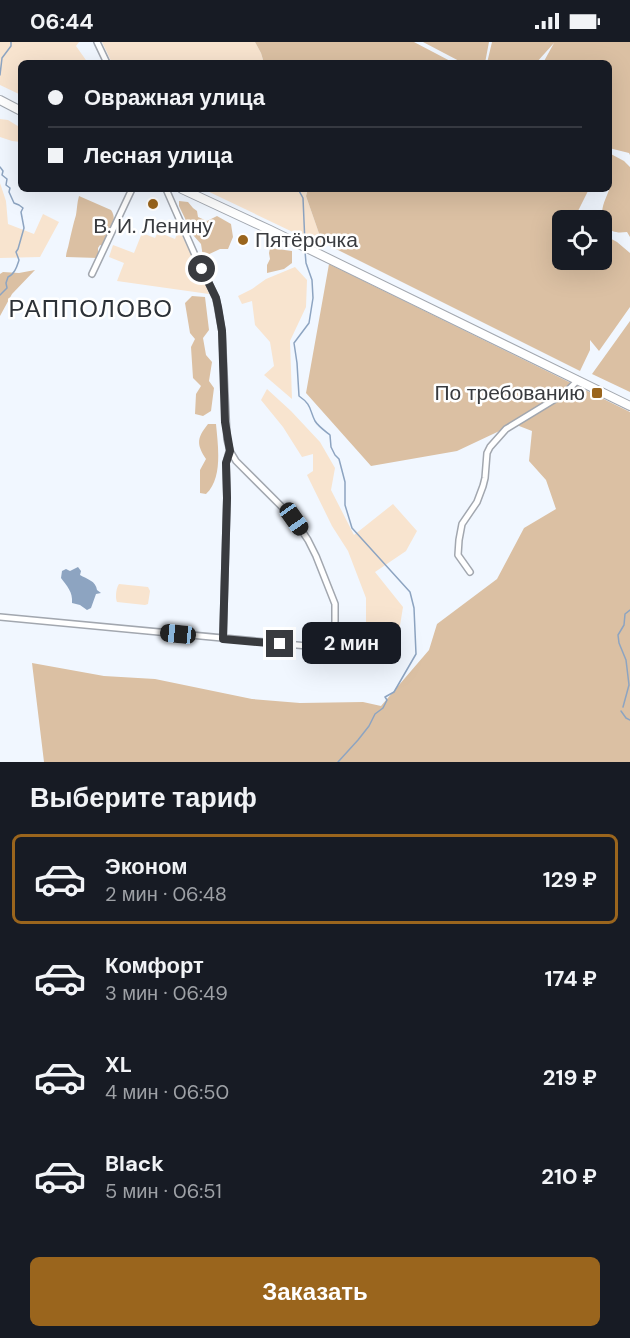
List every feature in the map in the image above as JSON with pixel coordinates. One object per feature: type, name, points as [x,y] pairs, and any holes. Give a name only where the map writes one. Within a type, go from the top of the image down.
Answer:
[{"type":"main road","points":[[0,100],[18,109]]},
{"type":"main road","points":[[188,192],[630,406]]},
{"type":"street","points":[[97,42],[106,60]]},
{"type":"street","points":[[92,274],[131,192]]},
{"type":"street","points":[[167,192],[216,298],[222,331],[225,422],[230,451],[236,461],[294,519],[308,540],[335,604],[333,648]]},
{"type":"street","points":[[470,572],[458,555],[459,540],[462,524],[477,502],[486,478],[487,453],[490,447],[506,429],[565,393],[578,381]]},
{"type":"street","points":[[223,639],[226,463],[230,451]]},
{"type":"street","points":[[0,617],[333,648],[358,650],[361,646]]},
{"type":"shaded area","points":[[0,42],[79,42],[76,46],[86,60],[18,60],[18,94],[0,85]]},
{"type":"shaded area","points":[[102,42],[255,42],[263,60],[111,60]]},
{"type":"shaded area","points":[[255,42],[414,42],[448,60],[263,60]]},
{"type":"shaded area","points":[[423,42],[489,42],[486,60],[457,60]]},
{"type":"shaded area","points":[[492,42],[630,42],[630,155],[612,149],[612,60],[545,60],[554,43],[539,60],[488,60]]},
{"type":"shaded area","points":[[0,119],[8,120],[18,126],[18,142],[0,137]]},
{"type":"shaded area","points":[[612,155],[630,167],[630,237],[627,232],[612,231],[612,210],[602,209],[608,192],[612,192]]},
{"type":"shaded area","points":[[0,183],[6,201],[8,224],[34,234],[43,214],[59,222],[40,257],[0,258]]},
{"type":"shaded area","points":[[209,192],[307,192],[306,196],[322,242],[320,245]]},
{"type":"shaded area","points":[[307,192],[588,192],[578,210],[552,210],[552,270],[612,270],[612,239],[630,253],[630,307],[599,351],[590,340],[590,350],[580,371],[322,242],[306,196]]},
{"type":"shaded area","points":[[79,196],[111,210],[114,217],[103,246],[100,245],[98,248],[98,258],[66,257]]},
{"type":"shaded area","points":[[179,201],[188,202],[197,211],[198,217],[207,221],[217,216],[231,224],[233,237],[228,249],[220,249],[203,257],[201,244],[193,235],[179,206]]},
{"type":"shaded area","points":[[179,229],[209,294],[117,281],[124,263],[109,257],[113,245],[134,253],[142,233],[155,238],[158,232],[175,239]]},
{"type":"shaded area","points":[[270,248],[292,251],[292,263],[284,269],[267,273]]},
{"type":"shaded area","points":[[329,264],[630,412],[630,762],[44,762],[32,663],[104,676],[155,679],[252,699],[300,703],[363,702],[381,706],[429,650],[437,624],[497,579],[524,528],[556,509],[546,480],[529,461],[532,431],[514,424],[457,451],[371,466],[306,393]]},
{"type":"shaded area","points":[[295,267],[307,280],[306,307],[290,341],[292,399],[264,375],[274,366],[270,342],[255,325],[252,301],[242,304],[238,296],[266,279]]},
{"type":"shaded area","points":[[35,270],[12,294],[0,316],[0,274]]},
{"type":"shaded area","points":[[192,296],[205,297],[209,330],[203,338],[206,355],[212,362],[209,381],[214,388],[211,411],[203,416],[195,414],[196,394],[201,386],[193,378],[191,347],[195,339],[190,333],[185,303]]},
{"type":"shaded area","points":[[630,321],[630,392],[592,374]]},
{"type":"shaded area","points":[[267,389],[320,442],[335,468],[331,490],[354,535],[393,504],[417,531],[406,551],[375,572],[403,607],[396,650],[366,643],[366,598],[348,551],[332,526],[307,475],[313,471],[313,454],[302,457],[283,427],[261,400]]},
{"type":"shaded area","points":[[208,424],[216,424],[218,461],[215,479],[206,494],[200,493],[200,470],[206,459],[199,441]]},
{"type":"shaded area","points":[[119,584],[148,587],[150,591],[148,604],[117,602],[116,593]]},
{"type":"water","points":[[78,567],[81,571],[80,575],[93,582],[101,593],[96,594],[91,608],[87,610],[72,603],[71,592],[61,578],[62,571],[66,569],[70,571]]},
{"type":"waterway","points":[[0,75],[2,58],[11,46],[11,42]]},
{"type":"waterway","points":[[0,167],[3,171],[2,175],[7,179],[6,185],[10,188],[9,192],[14,203],[23,208],[21,212],[24,228],[16,252],[19,260],[14,272],[8,277],[7,288],[0,295]]},
{"type":"waterway","points":[[300,192],[303,198],[305,244]]},
{"type":"waterway","points":[[305,251],[306,263],[312,280],[313,298],[309,323],[294,343],[299,396],[308,405],[316,423],[330,435],[331,447],[339,459],[345,482],[345,505],[352,528],[410,592],[414,608],[416,654],[394,692],[385,697],[387,700],[383,708],[375,714],[369,726],[338,762]]},
{"type":"waterway","points":[[623,707],[629,685],[626,660],[618,635],[624,625],[625,614],[630,610]]},
{"type":"waterway","points":[[621,711],[630,720]]},
{"type":"place","name":"В. И. Ленину","points":[[153,204]]},
{"type":"place","name":"Пятёрочка","points":[[243,240]]},
{"type":"place","name":"По требованию","points":[[597,393]]},
{"type":"district","name":"РАППОЛОВО","points":[[91,308]]},
{"type":"route","points":[[202,269],[216,298],[222,331],[225,422],[230,451],[226,463],[223,639],[280,644]]}]
